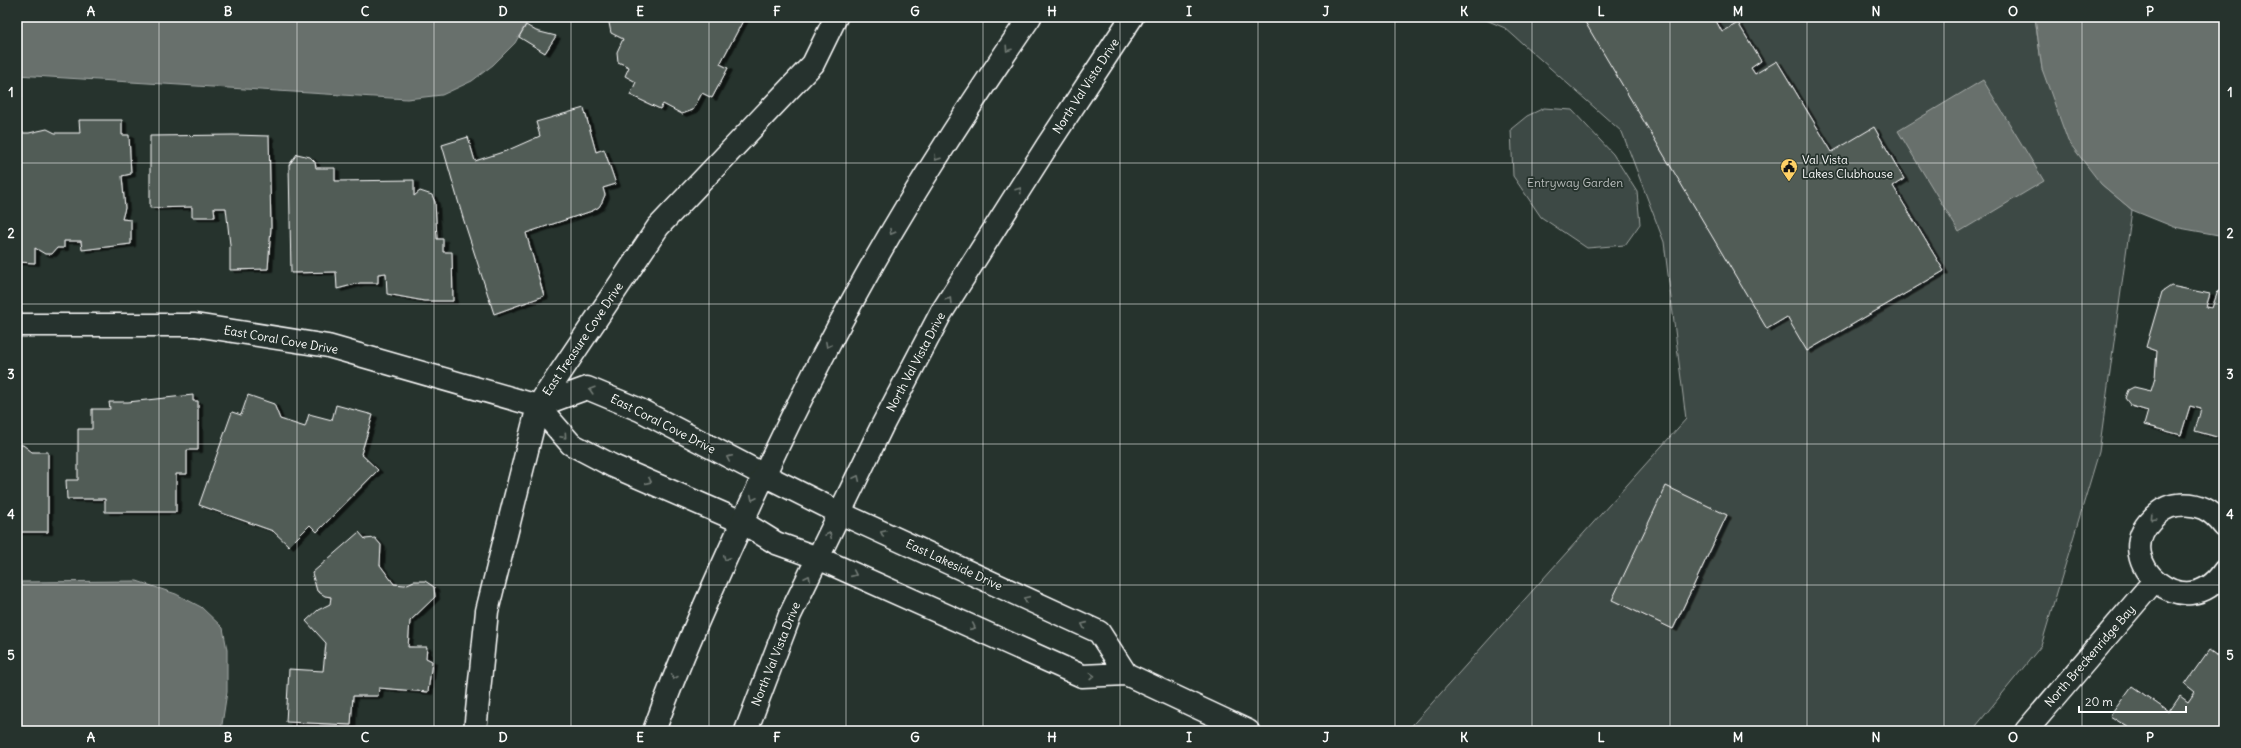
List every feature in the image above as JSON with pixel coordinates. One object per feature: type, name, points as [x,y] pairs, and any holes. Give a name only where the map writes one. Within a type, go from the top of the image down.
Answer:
[{"type":"street","name":"East Treasure Cove Drive","points":[[475,731],[486,611],[538,406],[658,227],[813,64],[836,17]]},
{"type":"street","points":[[654,731],[670,684],[742,522],[819,362],[865,278],[923,179],[1030,17]]},
{"type":"street","name":"North Val Vista Drive","points":[[746,731],[790,615],[882,426],[941,313],[1047,146],[1132,17]]},
{"type":"street","name":"East Coral Cove Drive","points":[[17,325],[195,325],[328,346],[538,406],[587,388],[640,410],[764,475]]},
{"type":"street","points":[[538,406],[571,444],[613,466],[742,522],[776,543],[818,558],[1082,676],[1126,674],[1248,731]]},
{"type":"street","name":"East Lakeside Drive","points":[[764,475],[840,513],[1099,632],[1126,674]]},
{"type":"street","points":[[2224,526],[2216,515],[2203,507],[2188,503],[2172,506],[2158,513],[2147,524],[2141,538],[2140,554],[2145,569],[2154,581],[2166,589],[2180,593],[2194,593],[2207,588],[2218,580],[2224,571]]},
{"type":"street","name":"North Breckenridge Bay","points":[[2026,731],[2154,581]]},
{"type":"green space","points":[[1479,17],[2035,17],[2042,69],[2101,184],[2132,210],[2099,452],[2041,646],[1972,731],[1407,731],[1686,419],[1664,242],[1622,132],[1505,28]]},
{"type":"green space","name":"Entryway Garden","points":[[1544,108],[1572,110],[1613,154],[1637,192],[1640,224],[1625,245],[1587,248],[1541,217],[1513,176],[1511,129],[1527,116]]},
{"type":"shaded area","points":[[17,17],[530,17],[515,43],[493,65],[472,81],[442,95],[407,99],[17,75]]},
{"type":"shaded area","points":[[2035,17],[2224,17],[2224,236],[2174,227],[2132,210],[2101,184],[2068,141],[2042,69]]},
{"type":"shaded area","points":[[1983,80],[2044,181],[1959,232],[1898,131]]},
{"type":"shaded area","points":[[137,581],[176,594],[201,607],[223,628],[227,650],[227,692],[221,731],[17,731],[17,582]]},
{"type":"building","points":[[613,17],[745,17],[720,64],[728,68],[712,98],[702,93],[693,110],[682,114],[663,104],[660,109],[630,95],[636,82],[625,76],[629,67],[618,62],[617,52],[623,39],[611,33],[609,23]]},
{"type":"building","name":"Val Vista Lakes Clubhouse","points":[[1582,17],[1714,17],[1722,32],[1738,23],[1761,61],[1751,68],[1755,74],[1777,61],[1832,152],[1874,127],[1904,179],[1893,186],[1944,271],[1807,351],[1787,317],[1767,329]]},
{"type":"building","points":[[526,25],[536,31],[556,36],[545,53],[519,37]]},
{"type":"building","points":[[584,108],[596,152],[604,149],[616,184],[603,188],[605,195],[602,202],[599,207],[592,211],[526,233],[544,296],[494,314],[463,218],[442,145],[468,137],[475,161],[506,151],[540,136],[536,122]]},
{"type":"building","points":[[79,120],[122,120],[122,135],[129,135],[131,174],[122,176],[125,208],[122,219],[131,220],[131,244],[82,250],[81,241],[64,241],[64,248],[57,248],[52,254],[45,254],[35,248],[35,263],[17,262],[17,133],[29,133],[47,129],[55,133],[80,133]]},
{"type":"building","points":[[150,136],[269,136],[271,227],[268,269],[230,270],[230,245],[226,208],[214,208],[215,217],[192,217],[192,207],[150,208]]},
{"type":"building","points":[[297,154],[310,157],[315,162],[316,168],[335,168],[335,181],[414,180],[414,196],[420,191],[432,195],[435,202],[437,239],[443,239],[443,252],[452,252],[453,301],[424,301],[387,294],[386,273],[378,274],[378,283],[360,283],[337,289],[336,272],[291,273],[289,165]]},
{"type":"building","points":[[2171,286],[2210,294],[2206,307],[2212,308],[2218,291],[2224,292],[2224,439],[2195,431],[2201,409],[2190,406],[2181,435],[2144,425],[2148,411],[2131,406],[2125,398],[2128,390],[2134,387],[2151,391],[2155,378],[2157,351],[2146,347],[2162,292]]},
{"type":"building","points":[[193,395],[193,401],[198,401],[198,450],[187,450],[187,474],[176,474],[176,512],[105,512],[105,499],[67,499],[66,480],[78,480],[78,429],[92,429],[92,409],[110,409],[109,402],[128,402]]},
{"type":"building","points":[[248,395],[274,404],[280,419],[305,427],[309,414],[332,420],[336,405],[373,415],[361,454],[378,470],[317,532],[310,525],[289,546],[273,531],[199,505],[232,412],[241,415]]},
{"type":"building","points":[[17,445],[23,445],[32,452],[48,452],[48,532],[17,532]]},
{"type":"building","points":[[1666,486],[1727,515],[1673,629],[1612,600]]},
{"type":"building","points":[[359,532],[365,539],[375,538],[381,545],[380,565],[394,584],[405,585],[414,581],[425,581],[434,587],[435,597],[410,621],[408,647],[427,647],[426,658],[432,661],[428,692],[379,688],[378,696],[353,696],[351,725],[286,722],[289,669],[323,671],[326,643],[306,621],[318,610],[330,604],[331,597],[325,596],[317,591],[312,573]]},
{"type":"building","points":[[2209,650],[2224,661],[2224,731],[2134,731],[2110,716],[2132,686],[2169,712],[2180,696],[2188,702],[2195,692],[2185,684]]},
{"type":"place","name":"Val Vista Lakes Clubhouse","points":[[1789,182]]}]
